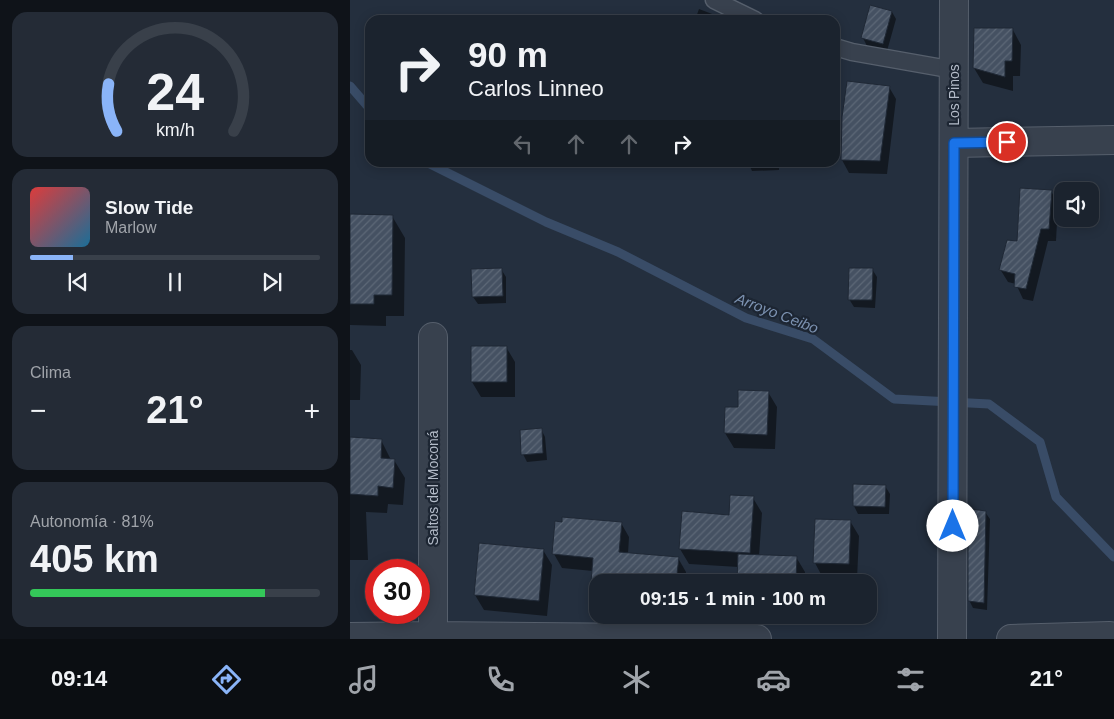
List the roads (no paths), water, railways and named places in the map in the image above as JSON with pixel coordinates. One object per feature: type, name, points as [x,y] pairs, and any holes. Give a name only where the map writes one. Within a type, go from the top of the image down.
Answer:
[{"type":"street","name":"Los Pinos","points":[[952,639],[954,0]]},
{"type":"street","points":[[954,143],[1114,140]]},
{"type":"street","name":"Saltos del Moconá","points":[[432,338],[433,638]]},
{"type":"street","points":[[1011,639],[1110,636],[1114,638]]},
{"type":"street","points":[[350,637],[757,639]]},
{"type":"lane","points":[[714,0],[745,15]]},
{"type":"lane","points":[[840,48],[954,70]]},
{"type":"waterway","name":"Arroyo Ceibo","points":[[350,86],[365,103]]},
{"type":"waterway","name":"Arroyo Ceibo","points":[[436,167],[546,222],[618,252],[746,318],[813,339],[894,399],[989,404],[1040,442],[1056,497],[1114,557]]}]
